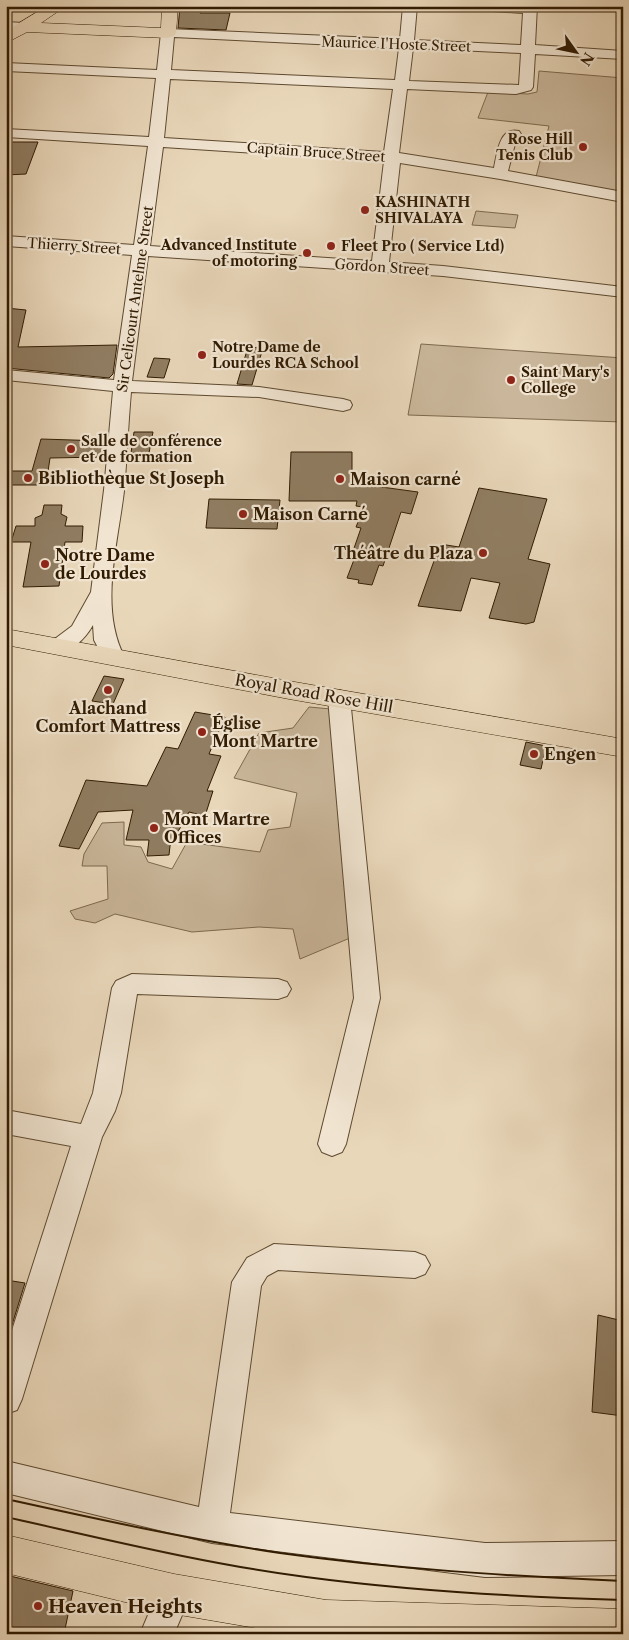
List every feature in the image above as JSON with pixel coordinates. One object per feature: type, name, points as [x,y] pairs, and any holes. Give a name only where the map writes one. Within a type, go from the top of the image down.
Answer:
[{"type":"main road","points":[[6,38],[58,6]]},
{"type":"main road","name":"Sir Celicourt Antelme Street","points":[[168,33],[170,6]]},
{"type":"main road","points":[[24,27],[168,33]]},
{"type":"main road","name":"Royal Road Rose Hill","points":[[6,637],[623,748]]},
{"type":"main road","points":[[6,1554],[321,1627],[482,1626],[623,1629]]},
{"type":"street","points":[[380,266],[410,6]]},
{"type":"street","points":[[6,67],[401,86],[516,90],[526,87],[530,48],[530,8],[476,6]]},
{"type":"street","points":[[6,26],[24,27]]},
{"type":"street","name":"Maurice I'Hoste Street","points":[[168,33],[288,40],[530,48],[623,56]]},
{"type":"street","name":"Sir Celicourt Antelme Street","points":[[113,656],[105,640],[101,592],[114,490],[122,386],[156,142],[168,33]]},
{"type":"street","name":"Captain Bruce Street","points":[[6,133],[392,157],[500,174],[623,197]]},
{"type":"street","points":[[500,174],[509,138],[514,134]]},
{"type":"street","name":"Thierry Street","points":[[6,241],[141,251]]},
{"type":"street","name":"Gordon Street","points":[[141,251],[443,271],[623,292]]},
{"type":"street","points":[[6,375],[122,386],[259,392],[343,405]]},
{"type":"street","name":"Sir Celicourt Antelme Street","points":[[60,646],[80,630],[101,592]]},
{"type":"street","points":[[332,1144],[367,998],[339,698]]},
{"type":"street","points":[[6,1399],[88,1137],[101,1111],[107,1093],[124,991],[128,985],[132,984],[278,989]]},
{"type":"street","points":[[6,1122],[88,1137]]},
{"type":"street","points":[[212,1527],[247,1282],[257,1267],[274,1257],[415,1265]]},
{"type":"street","points":[[6,1477],[212,1527],[486,1560],[623,1558]]},
{"type":"street","points":[[157,1634],[174,1594]]},
{"type":"shaded area","name":"Rose Hill Tenis Club","points":[[539,71],[623,78],[621,96],[623,97],[623,167],[617,191],[536,177],[549,126],[478,118],[488,92],[528,94],[537,92]]},
{"type":"shaded area","points":[[476,211],[518,215],[515,228],[472,225]]},
{"type":"shaded area","points":[[421,344],[623,358],[623,422],[408,415]]},
{"type":"shaded area","points":[[309,707],[331,709],[350,938],[300,959],[293,929],[259,927],[192,932],[115,914],[95,923],[75,919],[70,911],[108,899],[107,866],[82,866],[84,854],[102,823],[124,822],[124,845],[141,847],[148,862],[172,869],[187,842],[260,852],[268,830],[290,827],[297,793],[234,778],[259,733],[293,728]]},
{"type":"building","points":[[180,6],[203,6],[200,13],[230,13],[226,30],[178,28]]},
{"type":"building","points":[[6,142],[38,142],[26,174],[6,175]]},
{"type":"building","points":[[6,308],[26,310],[18,347],[117,345],[113,374],[109,378],[6,368]]},
{"type":"building","points":[[248,347],[263,348],[252,385],[237,384]]},
{"type":"building","points":[[154,358],[170,359],[164,378],[147,377]]},
{"type":"building","points":[[134,432],[153,432],[149,453],[131,453]]},
{"type":"building","name":"Salle de conférence et de formation","points":[[41,439],[104,441],[102,457],[50,458],[46,485],[8,485],[10,471],[32,471]]},
{"type":"building","points":[[291,452],[352,452],[352,483],[418,492],[411,514],[401,512],[383,566],[379,565],[372,585],[358,583],[359,580],[347,578],[355,557],[351,557],[361,528],[356,527],[364,507],[356,506],[357,501],[289,501]]},
{"type":"building","name":"Théâtre du Plaza","points":[[479,488],[547,499],[528,559],[550,564],[534,622],[526,624],[489,618],[500,583],[471,578],[461,611],[418,606],[440,544],[459,547]]},
{"type":"building","name":"Maison Carné","points":[[209,499],[280,500],[277,529],[206,528]]},
{"type":"building","name":"Notre Dame de Lourdes","points":[[44,505],[62,505],[61,514],[67,517],[65,526],[83,526],[82,542],[65,542],[59,586],[23,587],[31,542],[11,542],[16,526],[35,526],[35,518],[42,515]]},
{"type":"building","name":"Alachand Comfort Mattress","points":[[104,676],[124,679],[113,704],[92,701]]},
{"type":"building","name":"Mont Martre Offices","points":[[195,712],[225,717],[209,754],[221,756],[207,791],[213,791],[205,816],[189,812],[170,846],[169,855],[147,856],[149,840],[126,840],[133,810],[98,812],[79,849],[59,846],[86,780],[147,786],[166,747],[178,749]]},
{"type":"building","name":"Engen","points":[[526,742],[546,746],[541,769],[520,765]]},
{"type":"building","points":[[6,1280],[25,1283],[7,1341],[6,1341]]},
{"type":"building","points":[[598,1315],[623,1321],[623,1416],[592,1412]]},
{"type":"building","name":"Heaven Heights","points":[[10,1576],[73,1591],[64,1634],[6,1634],[6,1578]]},
{"type":"tram line","points":[[6,1499],[177,1535],[323,1559],[451,1571],[623,1581]]},
{"type":"tram line","points":[[6,1517],[193,1558],[268,1572],[464,1593],[623,1600]]},
{"type":"place","name":"Rose Hill Tenis Club","points":[[583,147]]},
{"type":"place","name":"KASHINATH SHIVALAYA","points":[[365,210]]},
{"type":"place","name":"Fleet Pro ( Service Ltd)","points":[[331,246]]},
{"type":"place","name":"Advanced Institute of motoring","points":[[307,253]]},
{"type":"place","name":"Notre Dame de Lourdes RCA School","points":[[202,355]]},
{"type":"place","name":"Saint Mary's College","points":[[511,380]]},
{"type":"place","name":"Salle de conférence et de formation","points":[[71,449]]},
{"type":"place","name":"Bibliothèque St Joseph","points":[[28,478]]},
{"type":"place","name":"Maison carné","points":[[340,479]]},
{"type":"place","name":"Maison Carné","points":[[243,514]]},
{"type":"place","name":"Théâtre du Plaza","points":[[483,553]]},
{"type":"place","name":"Notre Dame de Lourdes","points":[[45,564]]},
{"type":"place","name":"Alachand Comfort Mattress","points":[[108,690]]},
{"type":"place","name":"Église Mont Martre","points":[[202,732]]},
{"type":"place","name":"Engen","points":[[534,754]]},
{"type":"place","name":"Mont Martre Offices","points":[[154,828]]},
{"type":"place","name":"Heaven Heights","points":[[38,1606]]}]
